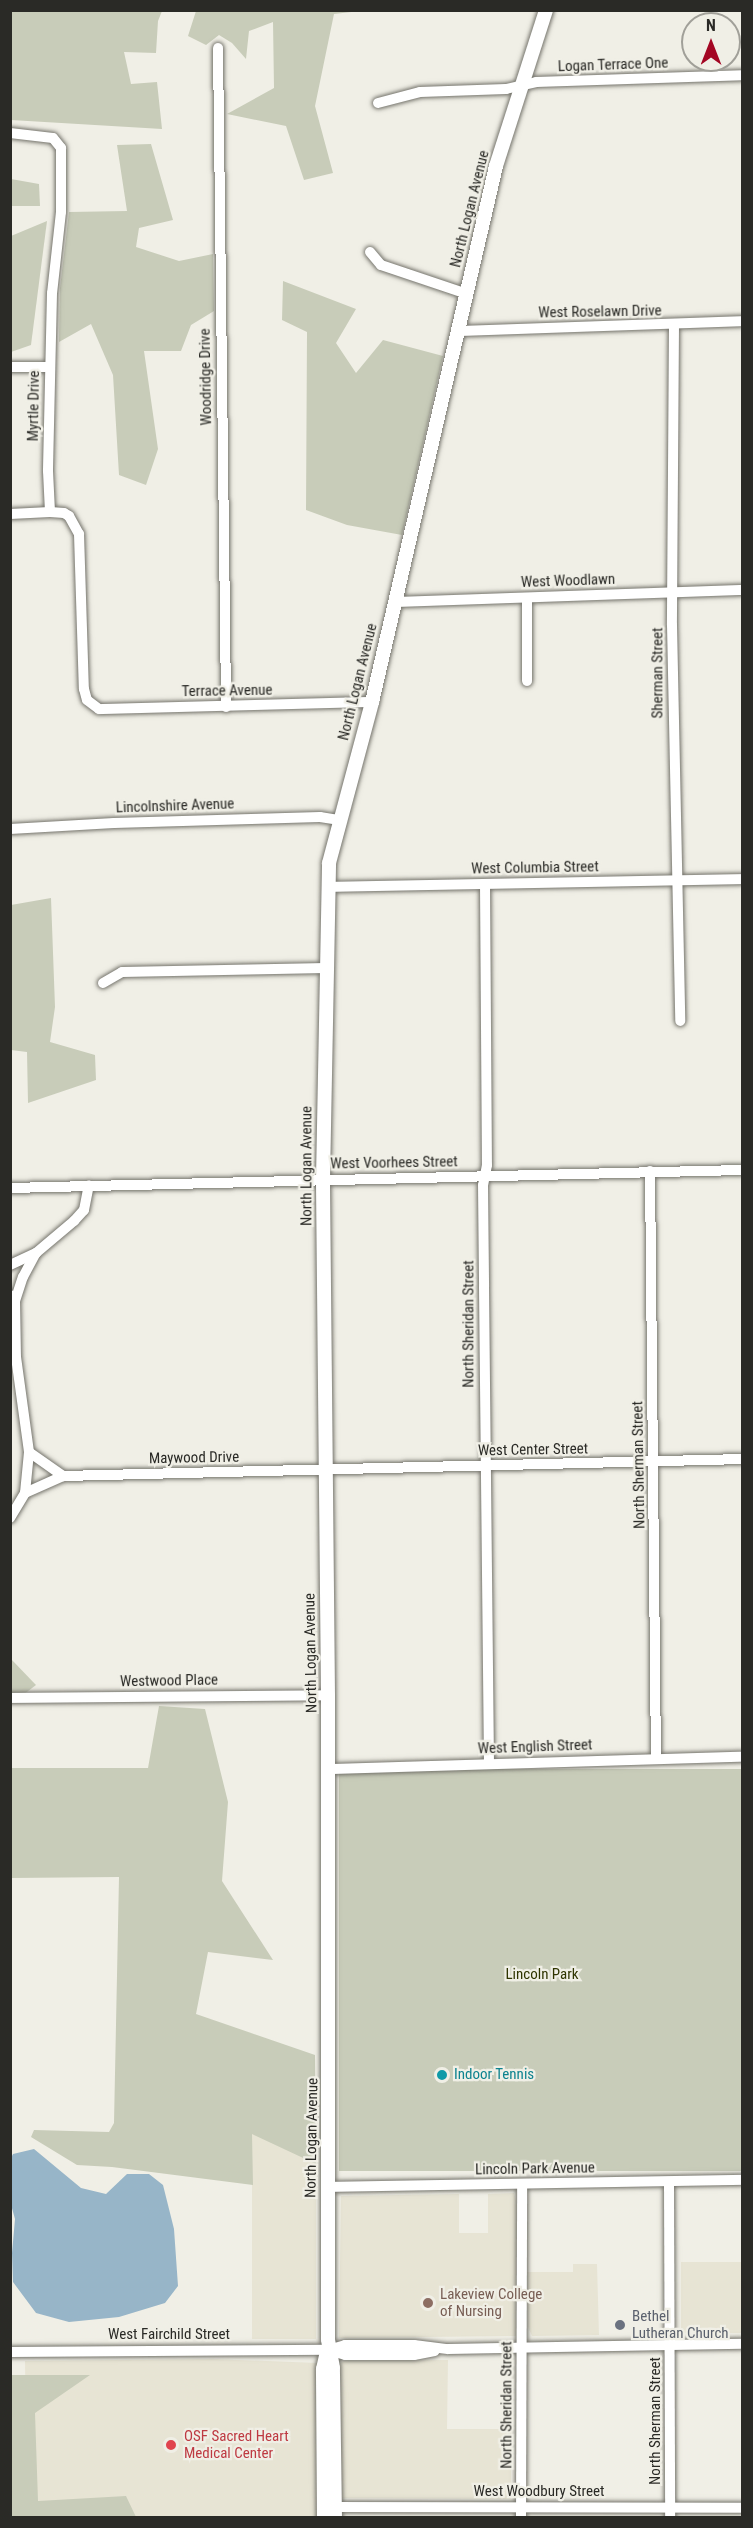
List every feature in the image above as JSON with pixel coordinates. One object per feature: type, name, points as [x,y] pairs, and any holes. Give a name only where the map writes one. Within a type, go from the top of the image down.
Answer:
[{"type":"street","name":"North Logan Avenue","points":[[324,2517],[323,2369],[328,2350],[329,1769],[322,1179],[329,863],[372,702],[496,166],[546,10]]},
{"type":"street","name":"Woodridge Drive","points":[[218,48],[226,707]]},
{"type":"street","name":"Logan Terrace One","points":[[378,103],[420,92],[506,89],[536,82],[742,75]]},
{"type":"street","name":"Myrtle Drive","points":[[10,133],[52,138],[61,148],[61,212],[52,292],[48,471],[50,512]]},
{"type":"street","points":[[370,252],[381,265],[467,294]]},
{"type":"street","name":"West Roselawn Drive","points":[[458,331],[742,321]]},
{"type":"street","name":"Sherman Street","points":[[674,325],[674,759],[679,879],[680,1021]]},
{"type":"street","points":[[10,367],[50,367]]},
{"type":"street","name":"Terrace Avenue","points":[[50,512],[64,513],[69,516],[79,534],[84,689],[87,700],[99,709],[372,702]]},
{"type":"street","points":[[10,514],[50,512]]},
{"type":"street","name":"West Woodlawn","points":[[394,602],[742,590]]},
{"type":"street","points":[[527,598],[527,681]]},
{"type":"street","name":"Lincolnshire Avenue","points":[[10,829],[114,823],[320,817],[340,820]]},
{"type":"street","name":"West Columbia Street","points":[[328,887],[742,879]]},
{"type":"street","name":"North Sheridan Street","points":[[485,884],[487,1165],[485,1175],[485,1466],[489,1764]]},
{"type":"street","points":[[103,983],[122,972],[326,968]]},
{"type":"street","name":"West Voorhees Street","points":[[10,1188],[742,1170]]},
{"type":"street","name":"North Sherman Street","points":[[650,1171],[656,1759]]},
{"type":"street","points":[[10,1265],[36,1253],[84,1210],[89,1185]]},
{"type":"street","points":[[10,1518],[25,1493],[29,1452],[16,1357],[13,1298],[36,1253]]},
{"type":"street","points":[[29,1452],[63,1476]]},
{"type":"street","name":"West Center Street","points":[[324,1470],[742,1459]]},
{"type":"street","name":"Maywood Drive","points":[[25,1493],[63,1476],[324,1470]]},
{"type":"street","name":"Westwood Place","points":[[10,1698],[328,1695]]},
{"type":"street","name":"West English Street","points":[[329,1769],[742,1757]]},
{"type":"street","name":"Lincoln Park Avenue","points":[[328,2187],[742,2180]]},
{"type":"street","name":"North Sherman Street","points":[[669,2182],[672,2345],[670,2512]]},
{"type":"street","name":"North Sheridan Street","points":[[521,2512],[522,2184]]},
{"type":"street","name":"West Fairchild Street","points":[[10,2352],[328,2350],[356,2345],[414,2345],[448,2349],[742,2344]]},
{"type":"street","name":"North Logan Avenue","points":[[328,2350],[333,2368],[335,2512]]},
{"type":"street","name":"West Woodbury Street","points":[[335,2512],[670,2512],[742,2508]]},
{"type":"shaded area","points":[[252,2133],[316,2133],[316,2339],[252,2339]]},
{"type":"shaded area","points":[[514,2193],[517,2205],[516,2336],[339,2338],[341,2196],[459,2194],[459,2233],[488,2233],[488,2194]]},
{"type":"shaded area","points":[[681,2262],[742,2262],[742,2333],[681,2333]]},
{"type":"shaded area","points":[[573,2264],[597,2264],[599,2335],[532,2336],[528,2327],[527,2272],[573,2272]]},
{"type":"shaded area","name":"OSF Sacred Heart Medical Center","points":[[211,2359],[317,2363],[317,2517],[27,2517],[25,2361]]},
{"type":"shaded area","points":[[448,2360],[447,2429],[511,2429],[511,2499],[342,2498],[340,2363],[344,2361]]},
{"type":"green space","points":[[10,11],[162,11],[158,21],[156,53],[124,52],[131,84],[157,82],[162,129],[11,120]]},
{"type":"green space","points":[[196,11],[360,11],[334,14],[315,106],[333,173],[304,180],[286,126],[227,114],[274,88],[273,22],[249,31],[246,59],[232,43],[219,35],[206,45],[188,36]]},
{"type":"green space","points":[[151,144],[173,220],[139,228],[136,247],[179,261],[213,254],[214,311],[191,325],[181,351],[144,351],[158,449],[146,485],[119,475],[113,375],[91,324],[59,342],[60,288],[69,212],[127,211],[117,145]]},
{"type":"green space","points":[[11,179],[39,184],[40,206],[11,206]]},
{"type":"green space","points":[[47,221],[31,345],[11,352],[11,236]]},
{"type":"green space","points":[[283,281],[356,309],[336,343],[356,373],[383,340],[443,356],[402,535],[347,525],[306,510],[307,332],[282,320]]},
{"type":"green space","points":[[51,898],[55,1007],[50,1042],[95,1055],[96,1080],[28,1103],[27,1052],[11,1050],[11,905]]},
{"type":"green space","points":[[11,1659],[36,1685],[11,1704]]},
{"type":"green space","points":[[159,1706],[205,1709],[228,1802],[222,1881],[273,1960],[208,1952],[196,2014],[315,2055],[316,2164],[252,2134],[253,2185],[112,2167],[77,2165],[31,2137],[34,2130],[109,2132],[114,2123],[119,1877],[11,1878],[11,1768],[148,1768]]},
{"type":"green space","name":"Lincoln Park","points":[[339,1769],[742,1769],[742,2171],[339,2171]]},
{"type":"green space","points":[[11,2375],[90,2375],[35,2413],[38,2501],[126,2496],[136,2517],[11,2517]]},
{"type":"water","points":[[34,2149],[81,2188],[106,2194],[127,2174],[149,2174],[163,2185],[174,2229],[178,2286],[165,2303],[119,2317],[69,2322],[36,2313],[13,2282],[12,2253],[15,2219],[10,2201],[11,2158],[13,2154]]},
{"type":"place","name":"Indoor Tennis","points":[[442,2075]]},
{"type":"place","name":"Lakeview College of Nursing","points":[[428,2303]]},
{"type":"place","name":"Bethel Lutheran Church","points":[[620,2325]]},
{"type":"place","name":"OSF Sacred Heart Medical Center","points":[[171,2445]]}]
